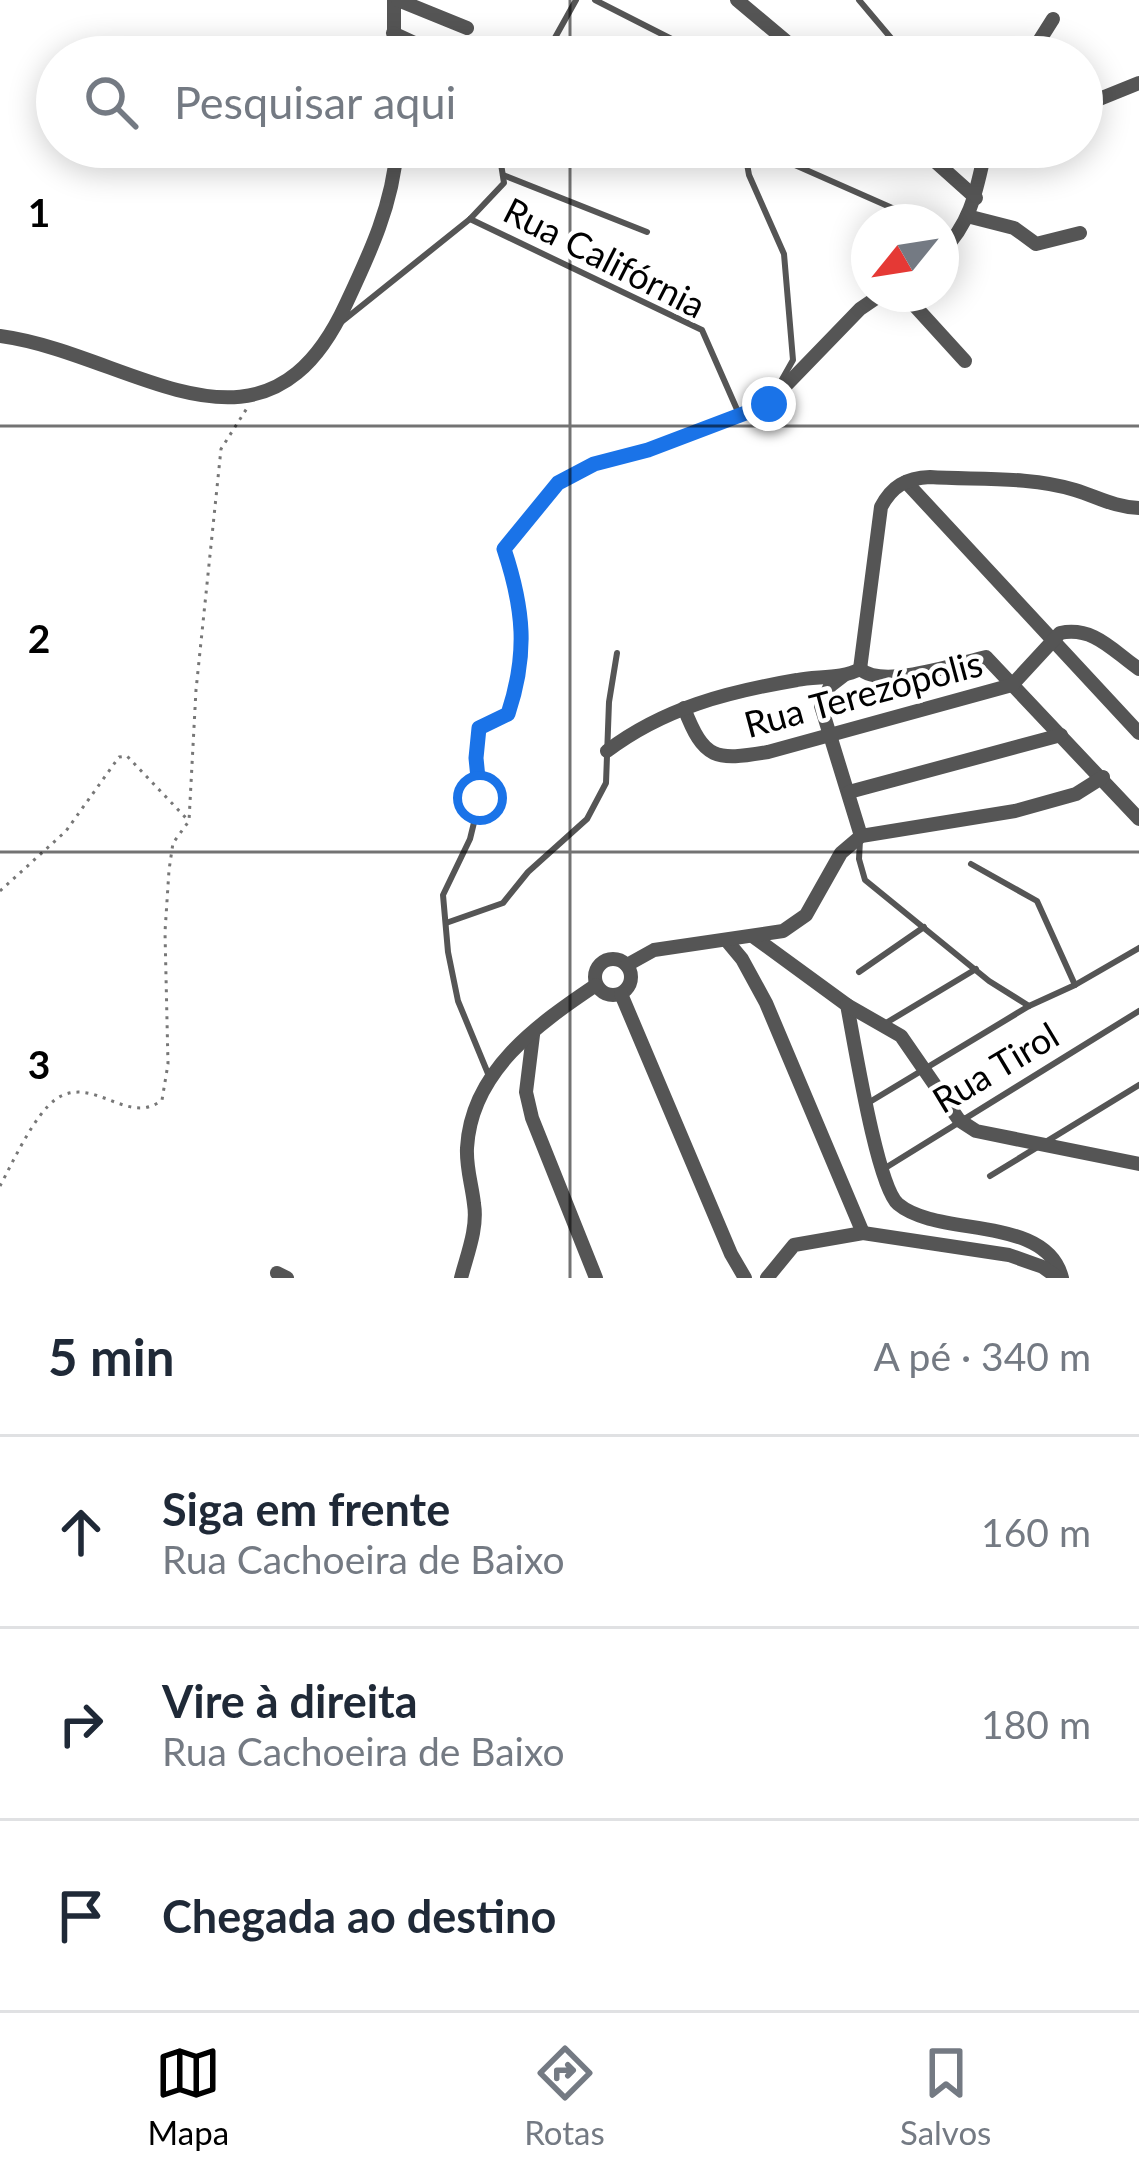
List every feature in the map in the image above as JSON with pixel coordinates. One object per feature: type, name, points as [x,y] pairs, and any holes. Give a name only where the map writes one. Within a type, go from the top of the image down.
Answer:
[{"type":"street","points":[[393,36],[396,0],[467,28]]},
{"type":"street","points":[[737,0],[780,36]]},
{"type":"street","points":[[1042,36],[1053,19]]},
{"type":"street","points":[[393,33],[400,36]]},
{"type":"street","points":[[1103,98],[1139,83]]},
{"type":"street","points":[[0,336],[45,344],[198,397],[254,396],[294,376],[336,326],[389,203],[394,168]]},
{"type":"street","points":[[942,168],[976,198]]},
{"type":"street","points":[[959,232],[976,198],[982,168]]},
{"type":"street","points":[[968,216],[1014,228],[1036,244],[1080,233]]},
{"type":"street","points":[[769,404],[857,312]]},
{"type":"street","points":[[920,312],[965,362]]},
{"type":"street","points":[[861,836],[821,706],[824,696],[864,661],[880,507],[888,494],[905,482],[930,477],[1041,484],[1075,490],[1121,508],[1139,508]]},
{"type":"street","points":[[905,482],[1139,733]]},
{"type":"street","points":[[1012,685],[1052,640],[1071,630],[1094,635],[1139,670]]},
{"type":"street","points":[[860,669],[875,678],[892,677],[986,657],[1139,819]]},
{"type":"street","points":[[607,751],[648,723],[684,708],[756,687],[824,674],[844,676]]},
{"type":"street","name":"Rua Terezópolis","points":[[684,708],[701,745],[710,754],[729,758],[1012,685]]},
{"type":"street","points":[[849,792],[1061,735]]},
{"type":"street","points":[[627,965],[655,950],[773,935],[806,915],[841,853],[861,836],[1016,811],[1076,794],[1103,777]]},
{"type":"street","points":[[754,936],[847,1005],[901,1036],[958,1120],[976,1131],[1139,1163]]},
{"type":"street","points":[[727,941],[766,1003],[863,1233]]},
{"type":"street","points":[[461,1278],[475,1208],[467,1148],[471,1123],[490,1077],[497,1063],[596,985],[597,968],[606,960],[627,965],[631,981],[621,994],[610,995],[596,985]]},
{"type":"street","points":[[621,994],[745,1278]]},
{"type":"street","points":[[847,1005],[879,1171],[896,1203],[919,1214],[1025,1238],[1059,1265],[1060,1278]]},
{"type":"street","points":[[532,1035],[526,1092],[532,1118],[596,1278]]},
{"type":"street","points":[[767,1278],[794,1245],[863,1233],[1010,1256],[1060,1278]]},
{"type":"lane","points":[[556,36],[576,0]]},
{"type":"lane","points":[[595,0],[666,36]]},
{"type":"lane","points":[[859,0],[890,36]]},
{"type":"lane","points":[[336,326],[470,219],[504,183],[503,168]]},
{"type":"lane","points":[[490,1077],[458,1001],[443,895],[470,839],[480,798],[479,728],[508,714],[521,676],[523,623],[504,549],[558,483],[594,464],[648,450],[769,404],[794,360],[792,310],[784,254],[748,168]]},
{"type":"lane","points":[[802,168],[884,204]]},
{"type":"lane","points":[[503,175],[647,232]]},
{"type":"lane","name":"Rua Califórnia","points":[[470,219],[702,330],[739,414]]},
{"type":"lane","points":[[446,922],[503,903],[528,872],[587,819],[606,783],[617,653]]},
{"type":"lane","points":[[861,836],[859,859],[865,880],[1029,1006]]},
{"type":"lane","points":[[970,864],[1037,901],[1075,986]]},
{"type":"lane","points":[[859,972],[924,927]]},
{"type":"lane","points":[[868,1103],[1029,1006],[1075,986],[1139,948]]},
{"type":"lane","points":[[884,1024],[976,969]]},
{"type":"lane","name":"Rua Tirol","points":[[879,1171],[1139,1011]]},
{"type":"lane","points":[[990,1176],[1139,1085]]},
{"type":"path","points":[[0,1186],[43,1112],[57,1099],[74,1091],[93,1093],[129,1108],[152,1108],[162,1100],[168,1064],[165,932],[170,870],[173,843],[189,821],[196,690],[220,448],[254,396]]},
{"type":"path","points":[[0,891],[66,831],[119,757],[127,756],[189,821]]},
{"type":"route","points":[[480,798],[479,728],[508,714],[521,676],[523,623],[504,549],[558,483],[594,464],[648,450],[769,404]]}]
